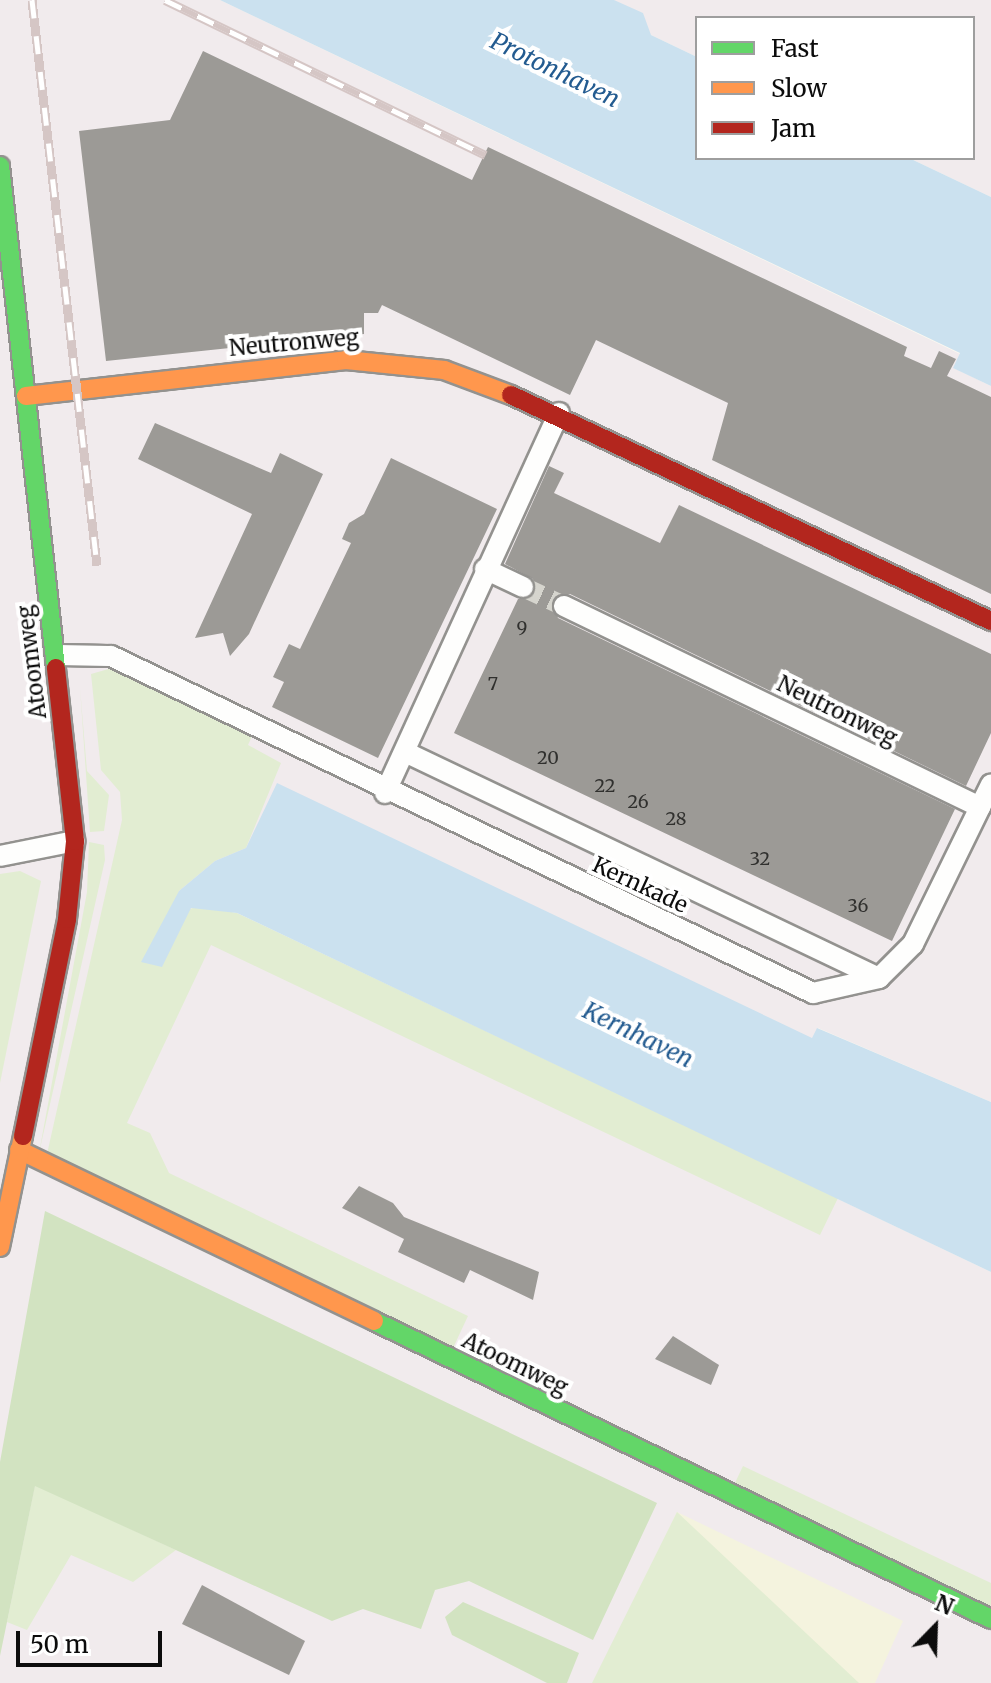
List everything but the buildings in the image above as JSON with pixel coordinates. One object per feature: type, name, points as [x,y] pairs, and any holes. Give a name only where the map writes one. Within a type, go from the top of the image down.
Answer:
[{"type":"street","name":"Atoomweg","points":[[0,166],[75,841],[67,919],[0,1247]]},
{"type":"street","name":"Neutronweg","points":[[26,396],[364,360],[444,370],[559,413],[991,621]]},
{"type":"street","points":[[385,793],[559,413]]},
{"type":"street","points":[[485,569],[523,587]]},
{"type":"street","name":"Neutronweg","points":[[564,606],[980,807]]},
{"type":"street","name":"Kernkade","points":[[56,655],[111,656],[385,793],[813,993],[879,978]]},
{"type":"street","name":"Kernkade","points":[[405,752],[879,978]]},
{"type":"street","points":[[879,978],[913,944],[991,784]]},
{"type":"street","points":[[0,856],[75,841]]},
{"type":"street","name":"Atoomweg","points":[[19,1150],[991,1619]]},
{"type":"shaded area","points":[[0,0],[220,0],[960,354],[954,368],[991,386],[991,1102],[818,1028],[812,1039],[493,887],[185,911],[515,1045],[991,1272],[991,1683],[0,1683]]},
{"type":"shaded area","points":[[614,0],[991,0],[991,197],[913,160],[975,160],[975,16],[695,16],[695,56],[651,35]]},
{"type":"green space","points":[[112,668],[253,734],[248,745],[281,763],[246,848],[215,861],[179,891],[162,966],[185,911],[198,906],[237,913],[838,1198],[820,1235],[211,945],[127,1123],[150,1133],[169,1173],[468,1316],[453,1348],[47,1154],[122,820],[120,792],[101,770],[91,674]]},
{"type":"green space","points":[[80,688],[87,771],[109,795],[104,831],[90,832]]},
{"type":"green space","points":[[89,842],[104,845],[105,860],[39,1153],[87,892]]},
{"type":"green space","points":[[20,871],[41,881],[0,1083],[0,874]]},
{"type":"green space","points":[[45,1211],[657,1503],[593,1640],[469,1581],[435,1590],[421,1629],[363,1609],[332,1621],[35,1486],[0,1656],[0,1462]]},
{"type":"green space","points":[[743,1466],[991,1583],[991,1610],[734,1485]]},
{"type":"green space","points":[[35,1485],[176,1550],[133,1582],[71,1555],[27,1630],[7,1622]]},
{"type":"green space","points":[[677,1512],[903,1621],[875,1683],[821,1683],[638,1595]]},
{"type":"green space","points":[[677,1512],[859,1683],[592,1683]]},
{"type":"green space","points":[[463,1602],[579,1653],[567,1683],[547,1683],[452,1635],[445,1617]]},
{"type":"water","name":"Protonhaven","points":[[220,0],[614,0],[643,13],[651,35],[695,56],[695,160],[913,160],[991,197],[991,386],[953,368],[960,353]]},
{"type":"water","name":"Kernhaven","points":[[277,783],[812,1038],[817,1028],[991,1102],[991,1272],[237,913],[191,908],[162,967],[141,962],[179,891],[215,861],[246,848]]},
{"type":"tunnel","points":[[523,587],[564,606]]},
{"type":"railway","points":[[32,0],[97,565]]},
{"type":"railway","points":[[165,0],[486,155]]},
{"type":"traffic: fast","points":[[0,166],[56,668]]},
{"type":"traffic: fast","points":[[374,1321],[991,1619]]},
{"type":"traffic: slow","points":[[26,396],[346,360],[444,370],[511,395]]},
{"type":"traffic: slow","points":[[0,1247],[23,1136]]},
{"type":"traffic: slow","points":[[19,1150],[374,1321]]},
{"type":"traffic: jam","points":[[511,395],[991,621]]},
{"type":"traffic: jam","points":[[23,1136],[67,919],[75,841],[56,668]]}]
